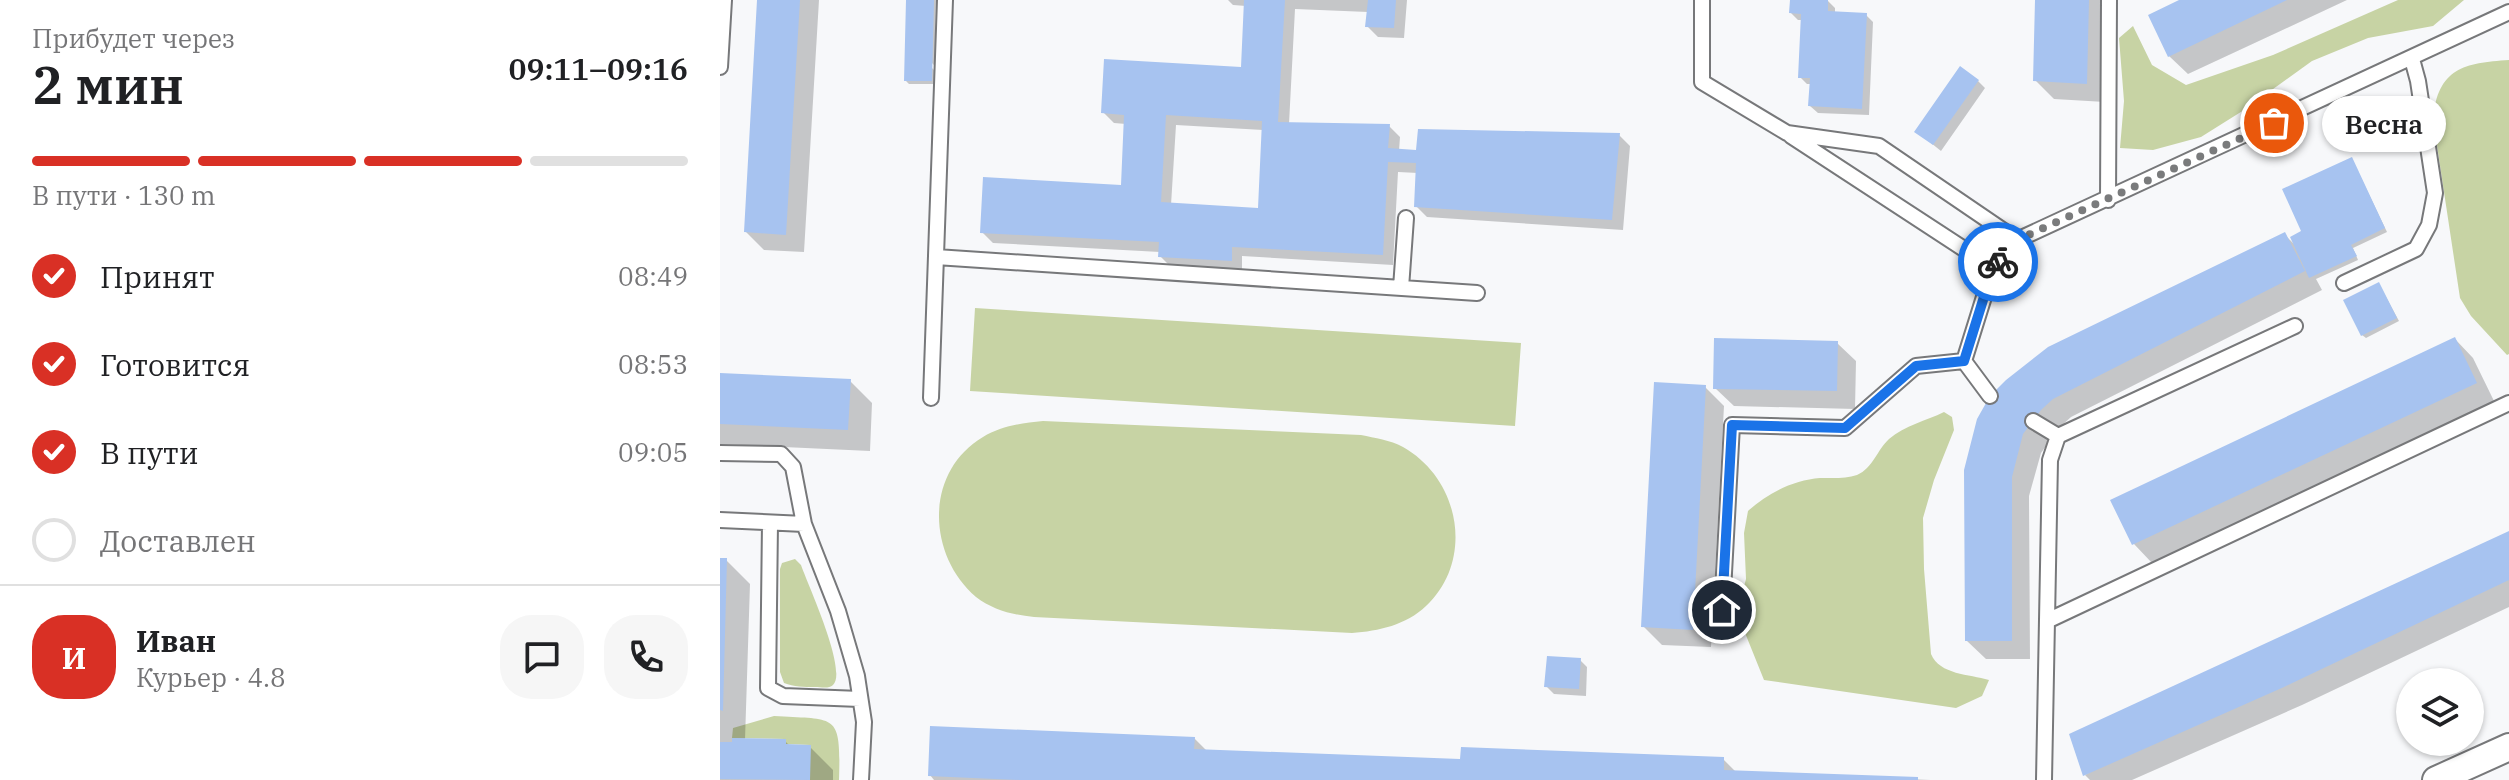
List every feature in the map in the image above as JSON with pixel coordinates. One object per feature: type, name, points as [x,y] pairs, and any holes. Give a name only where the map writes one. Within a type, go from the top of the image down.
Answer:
[{"type":"street","points":[[2436,780],[2509,747]]},
{"type":"lane","points":[[720,67],[724,0]]},
{"type":"lane","points":[[931,398],[945,0]]},
{"type":"lane","points":[[1702,0],[1702,82],[1787,133],[1993,268]]},
{"type":"lane","points":[[2108,200],[2109,0]]},
{"type":"lane","points":[[1964,361],[1993,268],[2017,240],[2509,12]]},
{"type":"lane","points":[[2344,283],[2416,249],[2429,225],[2435,193],[2412,59]]},
{"type":"lane","points":[[1787,133],[1879,146],[2017,240]]},
{"type":"lane","points":[[1401,288],[1406,218]]},
{"type":"lane","points":[[936,257],[1477,293]]},
{"type":"lane","points":[[2044,780],[2050,460],[2058,436],[2295,326]]},
{"type":"lane","points":[[1964,361],[1990,396]]},
{"type":"lane","points":[[1722,610],[1732,425],[1845,428],[1916,366],[1964,361]]},
{"type":"lane","points":[[2049,620],[2509,403]]},
{"type":"lane","points":[[2033,421],[2058,436]]},
{"type":"lane","points":[[720,453],[781,454],[793,467],[804,524],[838,611],[857,676],[864,722],[861,780]]},
{"type":"lane","points":[[720,520],[804,524]]},
{"type":"lane","points":[[770,523],[768,688],[783,696],[860,699]]},
{"type":"green space","points":[[2398,0],[2464,0],[2433,26],[2368,38],[2312,61],[2201,137],[2153,150],[2120,148],[2124,101],[2119,38],[2133,26],[2152,65],[2186,85],[2273,55]]},
{"type":"green space","points":[[2509,60],[2507,355],[2471,316],[2460,298],[2433,119],[2441,89],[2456,72],[2479,63]]},
{"type":"green space","points":[[975,308],[1521,343],[1515,426],[970,391]]},
{"type":"green space","points":[[1944,412],[1952,417],[1954,430],[1923,518],[1931,654],[1948,670],[1989,680],[1982,696],[1956,708],[1764,680],[1737,613],[1746,579],[1744,533],[1748,511],[1772,493],[1791,485],[1810,479],[1857,475],[1867,468],[1895,434]]},
{"type":"green space","points":[[1043,421],[1361,435],[1393,443],[1422,461],[1438,479],[1448,499],[1454,521],[1455,544],[1451,566],[1441,587],[1418,613],[1392,626],[1362,632],[1034,617],[1004,611],[976,597],[960,580],[948,559],[941,537],[939,514],[942,492],[950,471],[964,452],[983,437],[1012,426]]},
{"type":"green space","points":[[795,559],[801,565],[831,646],[836,677],[829,687],[784,683],[780,672],[780,569],[782,563]]},
{"type":"green space","points":[[774,716],[811,718],[831,724],[839,742],[839,780],[810,780],[810,745],[786,744],[785,739],[732,738],[733,728]]},
{"type":"building","points":[[757,0],[800,0],[786,235],[744,232]]},
{"type":"building","points":[[906,0],[934,0],[932,81],[904,81]]},
{"type":"building","points":[[1244,0],[1285,0],[1278,122],[1390,124],[1388,148],[1416,150],[1418,129],[1620,133],[1612,220],[1414,207],[1416,163],[1388,162],[1383,255],[1232,247],[1232,261],[1158,257],[1159,242],[980,233],[983,177],[1121,185],[1124,115],[1101,113],[1104,59],[1241,67]],"holes":[[[1166,115],[1262,121],[1258,208],[1161,202]]]},
{"type":"building","points":[[1368,0],[1396,0],[1394,28],[1365,27]]},
{"type":"building","points":[[1790,0],[1828,0],[1828,11],[1867,13],[1862,109],[1808,106],[1810,78],[1798,78],[1801,14],[1789,13]]},
{"type":"building","points":[[2035,0],[2089,0],[2087,84],[2033,81]]},
{"type":"building","points":[[2179,0],[2287,0],[2168,57],[2148,15]]},
{"type":"building","points":[[1960,66],[1979,80],[1933,145],[1914,132]]},
{"type":"building","points":[[2352,157],[2385,228],[2351,245],[2357,256],[2309,278],[2290,237],[2301,231],[2282,189]]},
{"type":"building","points":[[2285,232],[2305,271],[2053,399],[2041,410],[2023,434],[2012,477],[2012,641],[1965,641],[1964,470],[1977,419],[1990,396],[2048,347]]},
{"type":"building","points":[[2379,282],[2397,318],[2361,336],[2343,300]]},
{"type":"building","points":[[2455,337],[2477,383],[2132,545],[2110,500]]},
{"type":"building","points":[[1714,338],[1838,341],[1837,391],[1713,389]]},
{"type":"building","points":[[720,373],[851,379],[848,430],[720,424]]},
{"type":"building","points":[[1654,382],[1706,385],[1693,630],[1641,627]]},
{"type":"building","points":[[2509,531],[2509,580],[2284,687],[2083,776],[2069,734]]},
{"type":"building","points":[[720,558],[727,558],[723,711],[720,710]]},
{"type":"building","points":[[1547,656],[1581,658],[1579,689],[1544,687]]},
{"type":"building","points":[[930,726],[1195,737],[1194,749],[1460,759],[1461,747],[1724,757],[1724,770],[1918,777],[1918,780],[1020,780],[928,776]]},
{"type":"building","points":[[732,738],[786,739],[786,744],[811,745],[810,780],[720,779],[720,742],[732,742]]},
{"type":"way so far","points":[[1998,262],[2017,240],[2274,123]]},
{"type":"place","name":"Весна","points":[[2274,123]]},
{"type":"route","points":[[1722,610],[1732,425],[1845,428],[1916,366],[1964,361],[1993,268],[1998,262]]}]
